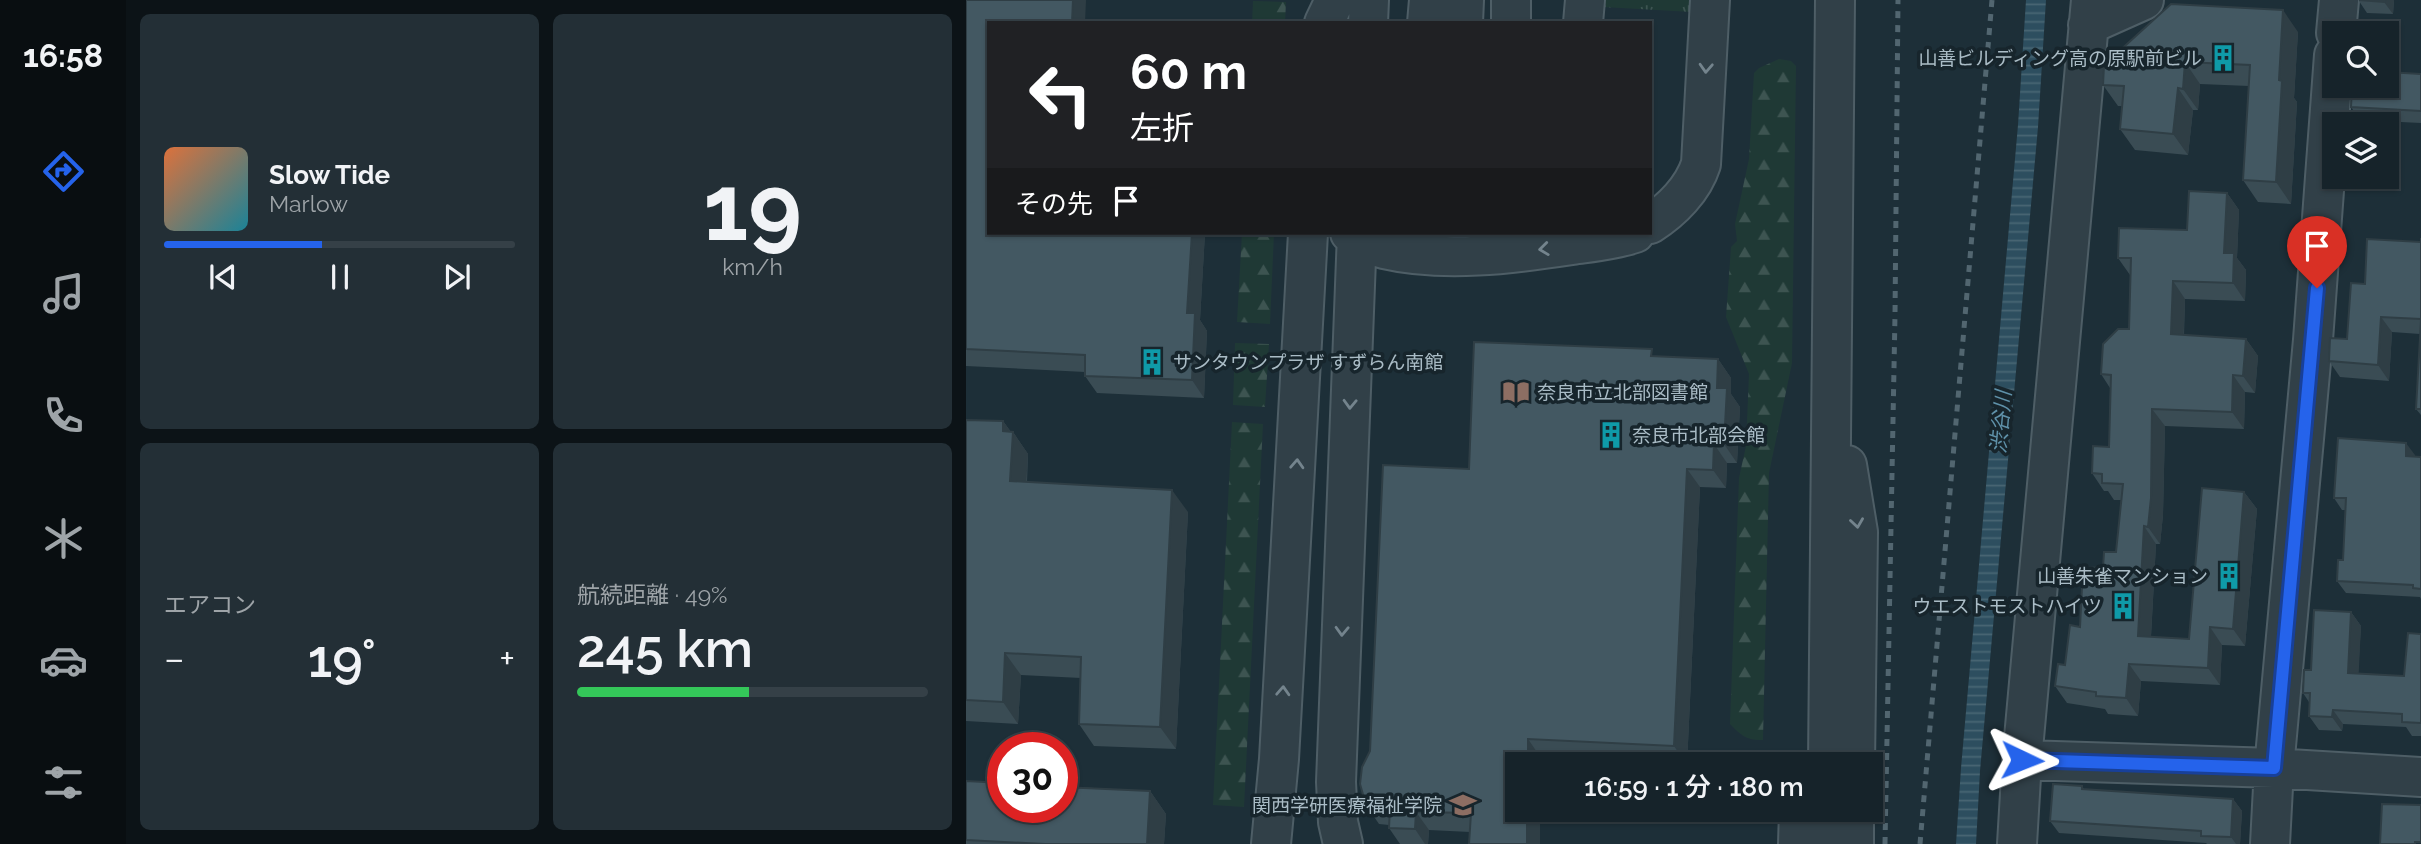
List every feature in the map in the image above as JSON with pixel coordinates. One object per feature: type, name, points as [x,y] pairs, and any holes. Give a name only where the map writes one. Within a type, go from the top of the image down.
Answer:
[{"type":"street","points":[[1321,0],[1322,21]]},
{"type":"street","points":[[1323,21],[1335,0]]},
{"type":"street","points":[[1368,21],[1369,0]]},
{"type":"street","points":[[1427,21],[1429,0]]},
{"type":"street","points":[[1463,21],[1464,0]]},
{"type":"street","points":[[1511,0],[1511,21]]},
{"type":"street","points":[[1584,21],[1585,0]]},
{"type":"street","points":[[1652,222],[1676,203],[1697,178],[1710,0]]},
{"type":"street","points":[[1828,752],[1835,0]]},
{"type":"street","points":[[2017,844],[2022,760],[2089,13],[2144,0]]},
{"type":"street","points":[[2337,21],[2339,0]]},
{"type":"street","points":[[2270,844],[2274,768],[2313,340],[2331,98]]},
{"type":"street","points":[[1271,844],[1279,759],[1308,235]]},
{"type":"street","points":[[1303,322],[1324,279],[1357,235]]},
{"type":"street","points":[[1343,844],[1338,822],[1336,782],[1358,235]]},
{"type":"street","points":[[1360,235],[1382,248],[1413,253],[1471,255],[1538,250],[1628,235]]},
{"type":"street","points":[[1354,311],[1370,280],[1383,267],[1413,253]]},
{"type":"street","points":[[1801,752],[1809,516],[1830,359]]},
{"type":"street","points":[[1830,359],[1858,533],[1855,752]]},
{"type":"street","points":[[1279,759],[1297,844]]},
{"type":"street","points":[[2022,760],[2274,768],[2421,777]]},
{"type":"street","points":[[1798,844],[1799,822]]},
{"type":"street","points":[[1827,822],[1827,844]]},
{"type":"street","points":[[1854,822],[1854,844]]},
{"type":"green space","points":[[1604,0],[1693,0],[1692,12],[1603,7]]},
{"type":"green space","points":[[1253,1],[1286,2],[1285,21],[1252,21]]},
{"type":"green space","points":[[1779,59],[1791,61],[1796,66],[1792,363],[1769,473],[1763,740],[1758,740],[1745,736],[1730,724],[1739,478],[1746,446],[1749,374],[1726,317],[1731,247],[1737,241],[1735,224],[1749,159],[1754,73]]},
{"type":"green space","points":[[1242,235],[1274,235],[1270,324],[1237,322]]},
{"type":"green space","points":[[1235,343],[1269,344],[1265,407],[1233,405]]},
{"type":"green space","points":[[1232,422],[1263,424],[1244,807],[1213,805]]},
{"type":"water","name":"渋谷川","points":[[2026,0],[2046,0],[2038,127],[1980,771],[1976,844],[1956,844],[2018,125]]},
{"type":"building","points":[[966,0],[1073,0],[1072,21],[987,21],[987,235],[1192,235],[1187,313],[1195,313],[1192,380],[1085,376],[1085,355],[966,349]]},
{"type":"building","points":[[2171,4],[2283,10],[2276,182],[2243,180],[2250,65],[2185,62],[2183,89],[2178,88],[2173,134],[2120,129],[2124,86],[2103,85],[2104,65]]},
{"type":"building","points":[[2399,73],[2421,74],[2421,111],[2351,107],[2351,98],[2399,98]]},
{"type":"building","points":[[2189,191],[2227,193],[2224,253],[2234,253],[2233,283],[2173,281],[2171,334],[2246,339],[2243,376],[2233,375],[2232,412],[2152,409],[2151,498],[2148,527],[2144,526],[2138,636],[2189,639],[2202,488],[2244,492],[2233,629],[2210,627],[2208,668],[2129,664],[2126,698],[2096,696],[2096,692],[2055,686],[2058,664],[2065,665],[2070,625],[2080,627],[2083,567],[2103,568],[2104,552],[2116,552],[2123,484],[2102,483],[2102,474],[2092,473],[2093,446],[2109,447],[2111,375],[2101,374],[2103,344],[2118,329],[2129,329],[2131,258],[2118,258],[2119,228],[2187,230]]},
{"type":"building","points":[[2367,239],[2421,242],[2421,319],[2381,317],[2378,365],[2329,361],[2330,338],[2347,339],[2351,283],[2365,284]]},
{"type":"building","points":[[2421,320],[2421,409],[2416,409]]},
{"type":"building","points":[[1474,342],[1652,349],[1651,356],[1718,359],[1717,388],[1727,388],[1724,444],[1714,444],[1713,470],[1687,469],[1674,746],[1528,739],[1528,752],[1505,752],[1505,822],[1527,822],[1527,844],[1469,844],[1471,813],[1416,812],[1415,829],[1389,828],[1390,807],[1366,805],[1360,784],[1362,767],[1370,751],[1383,465],[1469,469]]},
{"type":"building","points":[[966,420],[1003,421],[1003,431],[1013,432],[1010,481],[1172,490],[1160,727],[1079,724],[1081,657],[1005,653],[1003,702],[966,700]]},
{"type":"building","points":[[2338,438],[2406,443],[2406,456],[2421,457],[2421,589],[2413,588],[2413,585],[2337,581],[2338,560],[2343,560],[2346,498],[2334,498]]},
{"type":"building","points":[[2314,610],[2351,612],[2348,673],[2404,676],[2408,633],[2421,634],[2421,723],[2402,722],[2402,714],[2333,710],[2332,717],[2309,716],[2310,693],[2303,693],[2304,670],[2311,670]]},
{"type":"building","points":[[966,781],[987,782],[987,823],[1078,823],[1078,788],[1150,791],[1147,844],[1045,844],[966,840]]},
{"type":"building","points":[[2053,784],[2082,786],[2082,789],[2233,799],[2231,837],[2201,836],[2201,831],[2050,821]]},
{"type":"building","points":[[2382,804],[2421,805],[2421,842],[2380,844]]},
{"type":"railway","points":[[1885,844],[1898,0]]},
{"type":"railway","points":[[1920,844],[1992,0]]},
{"type":"place","name":"山善ビルディング高の原駅前ビル","points":[[2223,58]]},
{"type":"place","name":"サンタウンプラザ すずらん南館","points":[[1152,362]]},
{"type":"place","name":"奈良市立北部図書館","points":[[1516,392]]},
{"type":"place","name":"奈良市北部会館","points":[[1611,435]]},
{"type":"place","name":"山善朱雀マンション","points":[[2229,576]]},
{"type":"place","name":"ウエストモストハイツ","points":[[2123,606]]},
{"type":"place","name":"関西学研医療福祉学院","points":[[1463,805]]},
{"type":"route","points":[[2022,760],[2274,768],[2317,288]]}]
